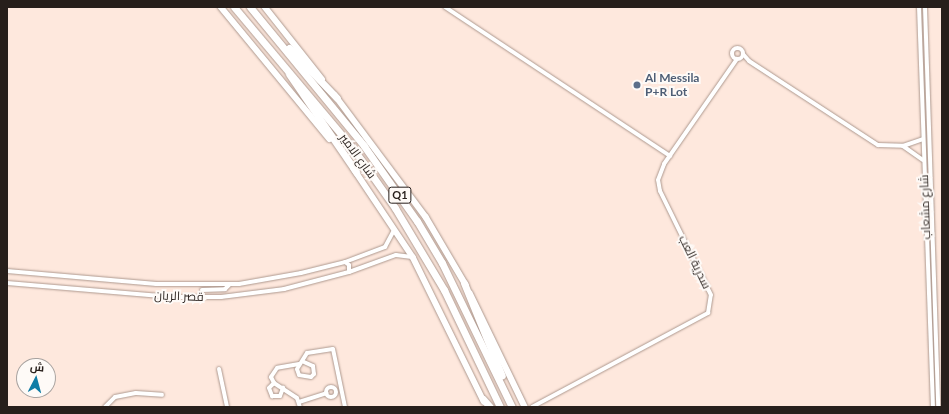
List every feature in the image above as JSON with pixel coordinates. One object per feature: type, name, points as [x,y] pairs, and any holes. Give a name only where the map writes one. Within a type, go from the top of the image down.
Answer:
[{"type":"highway","name":"شارع الامير","points":[[234,7],[288,68],[352,147],[396,208],[444,290],[500,407]]},
{"type":"highway","name":"شارع الامير","points":[[250,7],[270,34],[364,146],[417,221],[442,263],[512,407]]},
{"type":"highway","points":[[270,34],[282,42],[337,98]]},
{"type":"highway","points":[[288,68],[293,82],[356,172]]},
{"type":"highway","points":[[464,282],[512,407]]},
{"type":"highway","points":[[483,399],[488,407]]},
{"type":"main road","name":"شارع الامير","points":[[221,7],[356,172],[394,225],[413,257],[483,399]]},
{"type":"main road","name":"شارع الامير","points":[[265,7],[337,98],[426,217],[482,313],[524,404]]},
{"type":"street","points":[[444,7],[670,156]]},
{"type":"street","name":"شارع مشعاب","points":[[918,7],[932,406]]},
{"type":"street","name":"شارع مشعاب","points":[[925,7],[939,406]]},
{"type":"street","points":[[749,61],[732,56],[736,48],[749,61],[871,142],[884,146],[903,146],[923,138]]},
{"type":"street","name":"سدرية العب","points":[[524,404],[534,405],[708,312],[711,296],[658,186],[659,174],[730,65],[743,54]]},
{"type":"street","name":"سدرية العب","points":[[730,65],[732,56]]},
{"type":"street","points":[[903,146],[924,160]]},
{"type":"street","name":"قصر الريان","points":[[7,271],[201,285],[230,284],[301,273],[345,262],[385,247],[393,237],[394,225]]},
{"type":"street","points":[[926,226],[932,225]]},
{"type":"street","name":"قصر الريان","points":[[7,284],[204,297],[284,289],[349,272],[396,255],[413,257]]},
{"type":"street","points":[[345,262],[350,267],[349,272]]},
{"type":"street","points":[[202,290],[226,289],[230,284]]},
{"type":"street","points":[[928,284],[934,284]]},
{"type":"street","points":[[201,285],[204,297]]},
{"type":"street","points":[[274,383],[272,372],[304,362],[308,352],[334,349],[345,407]]},
{"type":"street","points":[[299,364],[299,375],[311,377],[315,370],[304,362]]},
{"type":"street","points":[[219,369],[227,407],[230,407]]},
{"type":"street","points":[[274,383],[269,388],[272,396],[280,396],[283,388]]},
{"type":"street","points":[[274,383],[283,388],[299,402],[300,407]]},
{"type":"street","points":[[105,407],[115,397],[136,393],[162,395]]},
{"type":"street","points":[[299,402],[327,393]]},
{"type":"street","points":[[932,406],[939,406]]},
{"type":"place","name":"Al Messila P+R Lot","points":[[637,85]]}]
